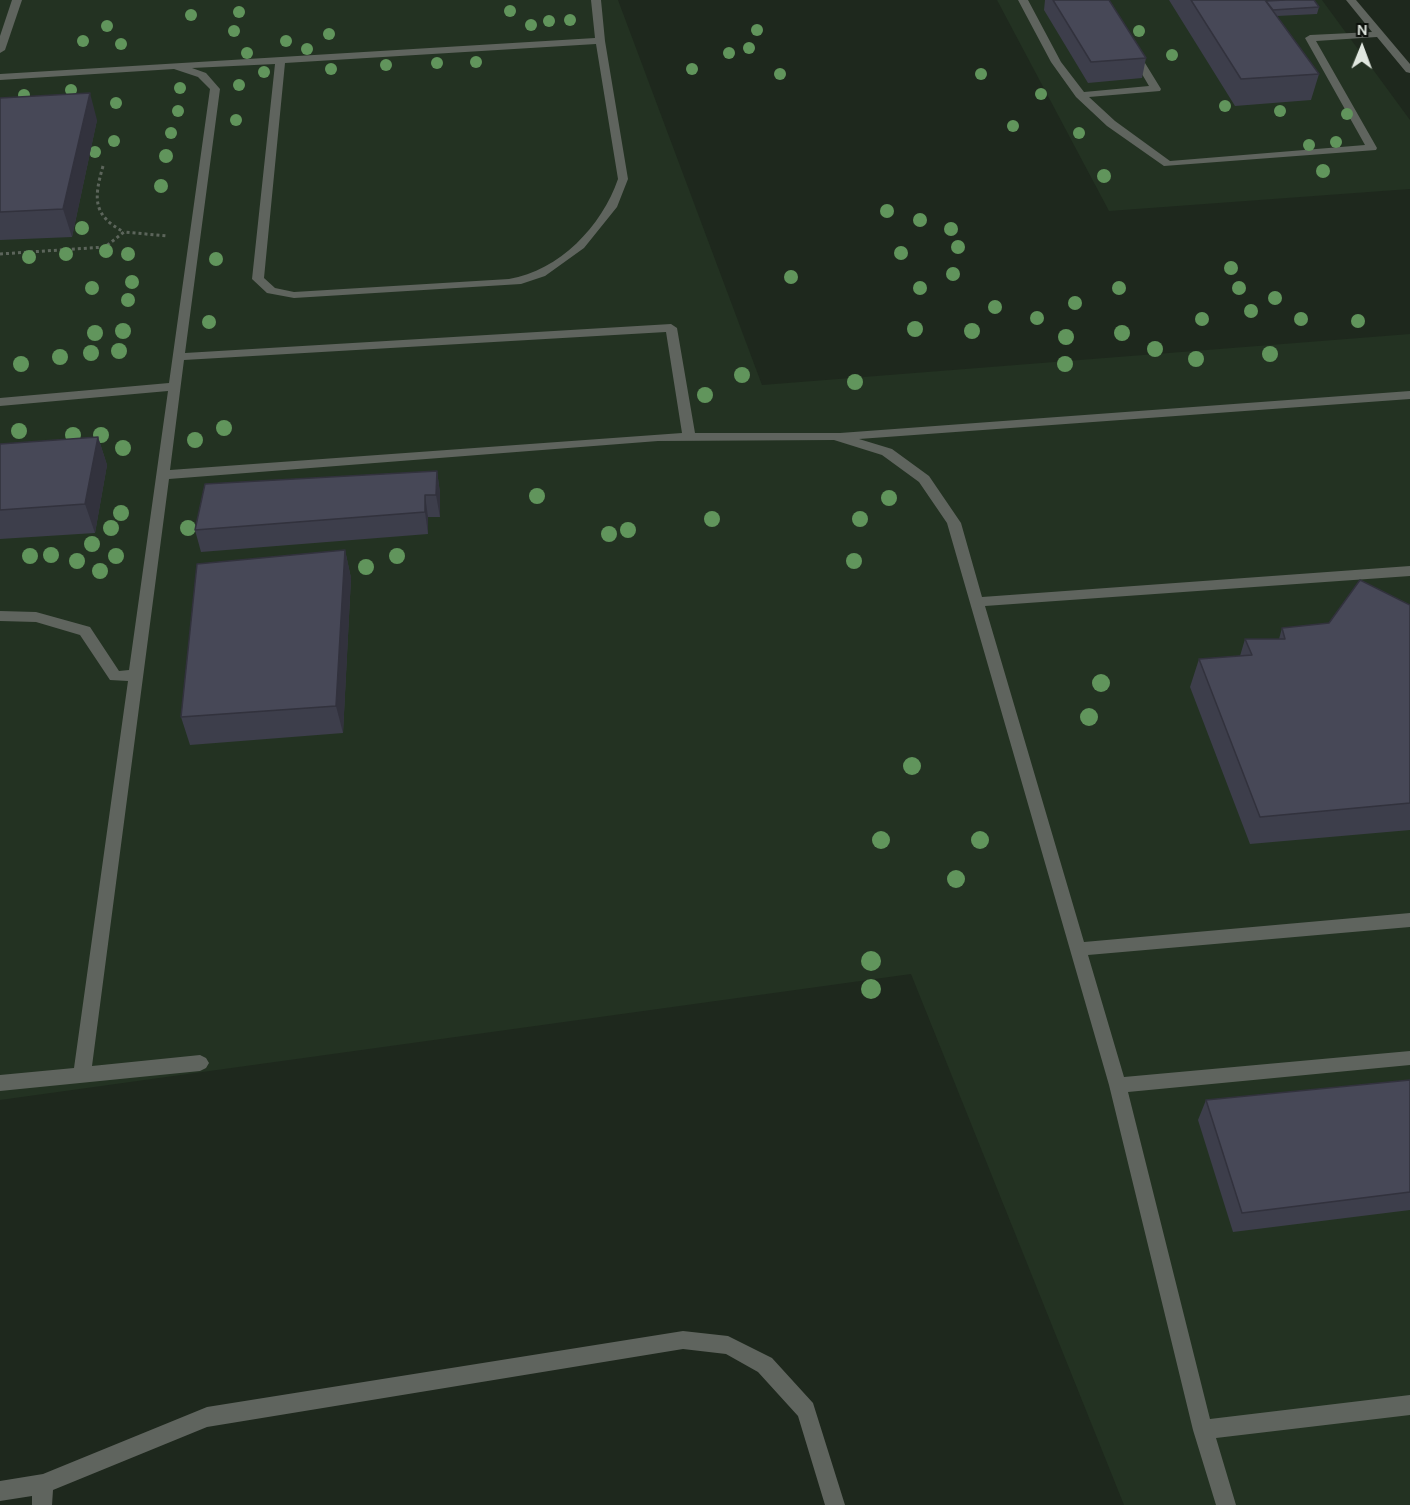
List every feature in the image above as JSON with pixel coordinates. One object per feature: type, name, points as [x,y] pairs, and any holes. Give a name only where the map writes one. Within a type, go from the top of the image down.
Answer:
[{"type":"street","points":[[0,50],[17,0]]},
{"type":"street","points":[[280,59],[258,279],[271,291],[294,295],[502,283],[540,274],[575,249],[606,218],[619,196],[623,179],[600,41],[596,0]]},
{"type":"street","points":[[1023,0],[1057,63],[1080,95],[1102,118],[1168,164],[1372,148],[1310,38],[1380,34]]},
{"type":"street","points":[[1351,0],[1410,70]]},
{"type":"street","points":[[1080,95],[1156,89],[1126,40]]},
{"type":"street","points":[[0,77],[600,41]]},
{"type":"street","points":[[82,1075],[215,89],[211,81],[202,75],[176,66]]},
{"type":"street","points":[[180,357],[671,328],[689,437]]},
{"type":"street","points":[[0,402],[176,386]]},
{"type":"street","points":[[164,475],[658,437],[835,436],[1410,394]]},
{"type":"street","points":[[835,436],[887,452],[924,479],[954,523],[1118,1085],[1203,1430],[1226,1505]]},
{"type":"street","points":[[977,602],[1410,571]]},
{"type":"street","points":[[0,616],[36,617],[85,631],[115,676],[137,675]]},
{"type":"street","points":[[1078,949],[1410,920]]},
{"type":"street","points":[[1118,1085],[1410,1058]]},
{"type":"street","points":[[0,1083],[200,1063]]},
{"type":"street","points":[[0,1491],[43,1484],[207,1416],[683,1340],[728,1344],[765,1365],[806,1410],[835,1505]]},
{"type":"street","points":[[1203,1430],[1410,1405]]},
{"type":"street","points":[[42,1505],[43,1484]]},
{"type":"path","points":[[103,166],[97,196],[99,213],[109,225],[124,232],[196,238]]},
{"type":"path","points":[[0,254],[105,247],[124,232]]},
{"type":"shaded area","points":[[0,0],[618,0],[762,385],[1410,334],[1410,1505],[1124,1505],[911,974],[0,1100]]},
{"type":"shaded area","points":[[997,0],[1322,0],[1410,120],[1410,189],[1109,211]]},
{"type":"building","points":[[1053,0],[1109,0],[1146,58],[1091,62]]},
{"type":"building","points":[[1191,0],[1265,0],[1319,74],[1241,79]]},
{"type":"building","points":[[1314,0],[1319,7],[1273,10],[1266,1]]},
{"type":"building","points":[[90,93],[63,209],[0,212],[0,98]]},
{"type":"building","points":[[98,437],[85,504],[0,510],[0,444]]},
{"type":"building","points":[[437,471],[436,495],[425,495],[425,512],[195,530],[205,484]]},
{"type":"building","points":[[345,550],[336,706],[181,717],[197,564]]},
{"type":"building","points":[[1360,580],[1410,605],[1410,803],[1260,817],[1199,659],[1252,655],[1245,639],[1285,639],[1282,628],[1329,623]]},
{"type":"building","points":[[1410,1080],[1410,1192],[1242,1213],[1206,1100]]}]
